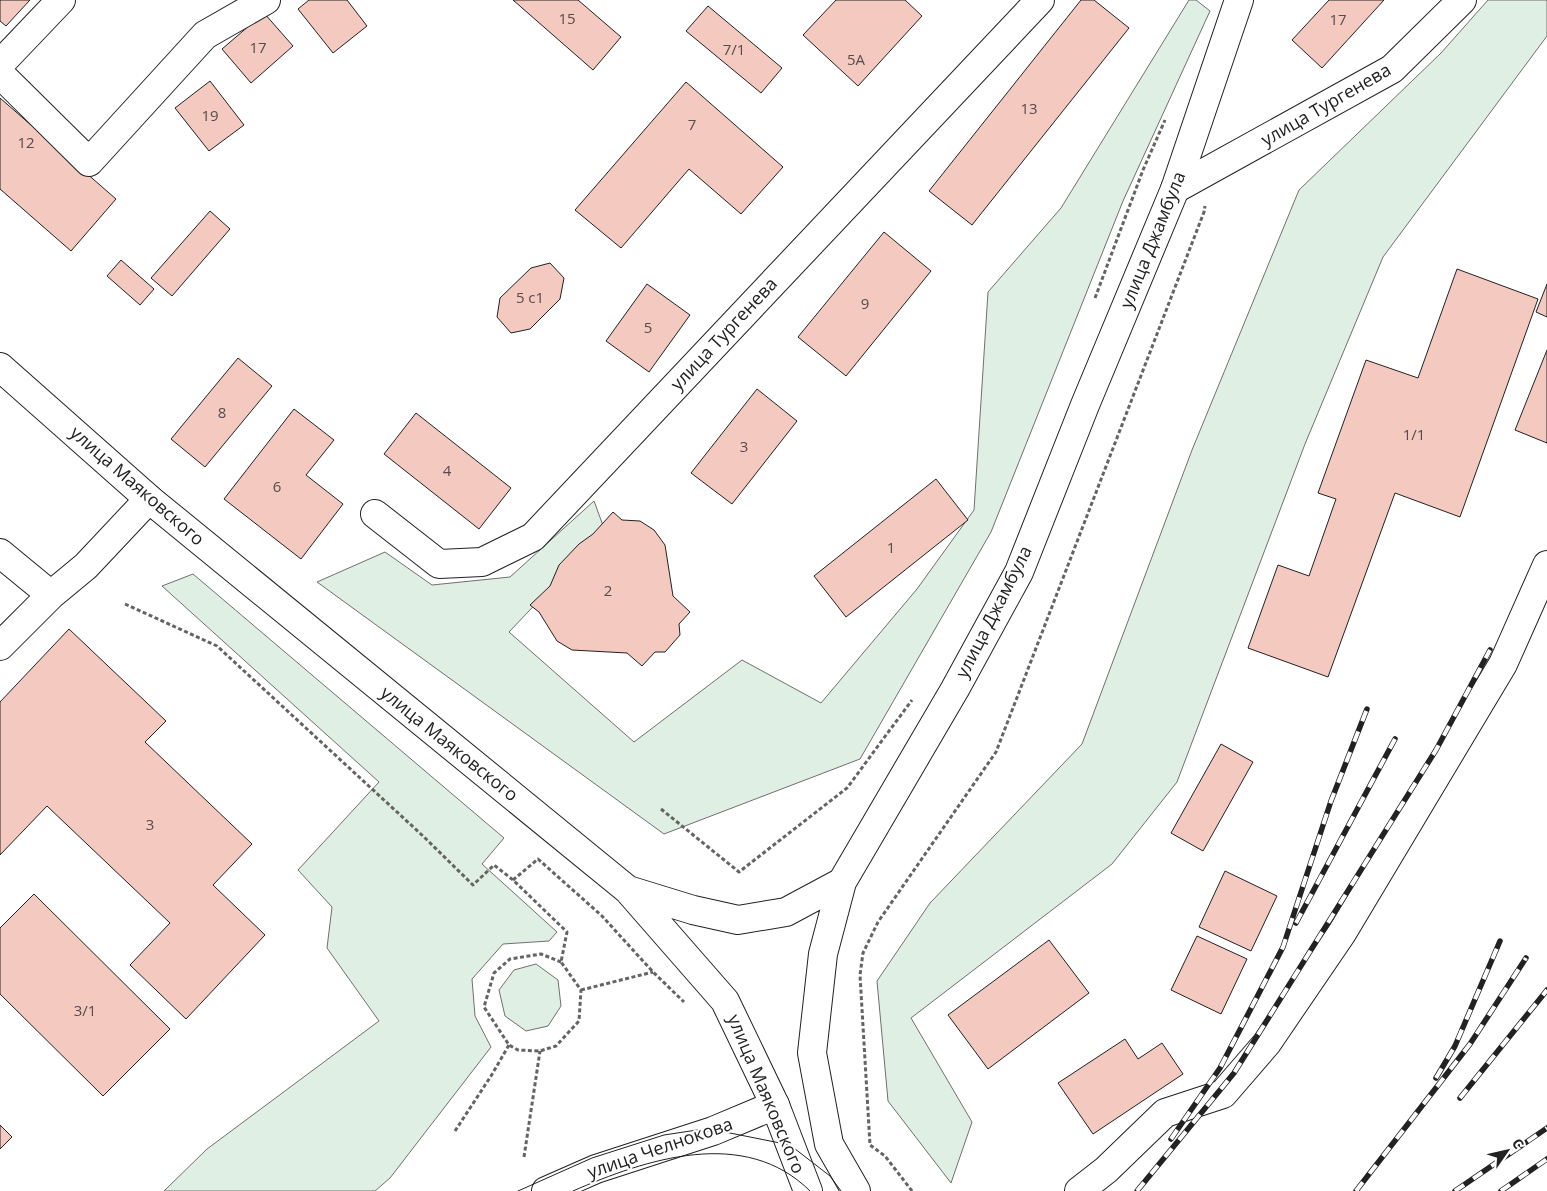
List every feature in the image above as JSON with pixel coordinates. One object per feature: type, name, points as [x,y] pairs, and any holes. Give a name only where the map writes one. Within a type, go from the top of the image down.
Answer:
[{"type":"main road","points":[[0,64],[62,0]]},
{"type":"main road","points":[[0,74],[89,162],[205,36],[266,0]]},
{"type":"main road","name":"улица Тургенева","points":[[375,514],[439,564],[482,562],[532,537],[1040,0]]},
{"type":"main road","name":"улица Джамбула","points":[[856,1191],[829,1144],[812,1053],[823,954],[842,882],[955,689],[1018,572],[1175,189],[1240,0]]},
{"type":"main road","name":"улица Тургенева","points":[[1175,189],[1392,69],[1462,0]]},
{"type":"main road","name":"улица Маяковского","points":[[0,367],[149,499],[628,890],[725,1001],[775,1105],[808,1191]]},
{"type":"main road","points":[[0,646],[52,595],[86,566],[149,499]]},
{"type":"main road","points":[[0,553],[52,595]]},
{"type":"main road","points":[[1079,1191],[1106,1170],[1165,1113],[1223,1094],[1267,1043],[1342,933],[1503,664],[1547,565]]},
{"type":"main road","points":[[628,890],[693,910],[738,920],[786,912],[842,882]]},
{"type":"main road","points":[[775,1105],[828,1138]]},
{"type":"main road","name":"улица Челнокова","points":[[546,1191],[596,1169],[713,1131],[775,1105]]},
{"type":"path","points":[[1093,305],[1143,170],[1166,117]]},
{"type":"path","points":[[912,1191],[885,1156],[870,1145],[860,975],[863,953],[878,922],[996,752],[1204,212]]},
{"type":"path","points":[[125,604],[217,646],[423,836],[473,885],[494,865],[513,880],[566,932],[561,962]]},
{"type":"path","points":[[661,809],[739,872],[847,788],[915,695]]},
{"type":"path","points":[[513,880],[538,858],[602,916],[653,972],[686,1004]]},
{"type":"path","points":[[541,954],[561,962],[581,990],[579,1021],[556,1046],[540,1051],[518,1050],[508,1045],[484,1007],[494,973],[510,959],[541,954]]},
{"type":"path","points":[[581,990],[653,972]]},
{"type":"path","points":[[455,1131],[491,1076],[508,1045]]},
{"type":"path","points":[[524,1157],[540,1051]]},
{"type":"green space","points":[[1189,0],[1196,0],[1210,11],[1123,201],[991,532],[860,759],[664,834],[317,582],[385,552],[432,585],[510,577],[594,501],[605,531],[509,632],[634,742],[742,660],[821,703],[917,589],[974,510],[988,292],[1061,208]]},
{"type":"green space","points":[[1488,0],[1547,0],[1547,36],[1383,257],[1305,444],[1177,782],[1112,864],[911,1018],[972,1122],[951,1183],[888,1101],[877,981],[930,903],[1082,744],[1192,450],[1299,190],[1441,53]]},
{"type":"green space","points":[[193,574],[504,838],[482,864],[557,932],[549,941],[503,944],[472,979],[475,1016],[491,1047],[390,1178],[375,1191],[164,1191],[207,1149],[379,1021],[327,948],[332,907],[298,870],[379,782],[162,586]]},
{"type":"green space","points":[[536,964],[558,980],[561,1006],[548,1026],[526,1031],[505,1016],[499,990],[514,970]]},
{"type":"building","points":[[0,0],[30,0],[6,26],[0,21]]},
{"type":"building","points":[[309,0],[347,0],[367,26],[333,53],[298,9]]},
{"type":"building","points":[[513,0],[578,0],[621,37],[593,70]]},
{"type":"building","points":[[836,0],[905,0],[922,16],[858,86],[803,35]]},
{"type":"building","points":[[1081,0],[1094,0],[1129,28],[972,225],[929,191]]},
{"type":"building","points":[[1329,0],[1384,0],[1322,68],[1292,40]]},
{"type":"building","points":[[708,6],[782,68],[761,93],[686,31]]},
{"type":"building","points":[[264,13],[293,46],[251,83],[222,49]]},
{"type":"building","points":[[210,81],[244,125],[209,151],[175,108]]},
{"type":"building","points":[[686,82],[783,167],[741,214],[689,169],[621,248],[575,210]]},
{"type":"building","points":[[0,98],[116,199],[71,251],[0,189]]},
{"type":"building","points":[[210,211],[230,229],[172,296],[151,278]]},
{"type":"building","points":[[884,232],[931,271],[846,376],[798,337]]},
{"type":"building","points":[[121,260],[154,289],[140,305],[107,276]]},
{"type":"building","points":[[550,263],[564,278],[560,299],[530,329],[511,333],[497,317],[500,298],[531,268]]},
{"type":"building","points":[[1457,269],[1538,299],[1460,517],[1395,493],[1328,677],[1248,648],[1278,565],[1309,576],[1336,499],[1318,493],[1366,360],[1418,378]]},
{"type":"building","points":[[647,284],[690,315],[649,372],[606,341]]},
{"type":"building","points":[[1547,284],[1547,317],[1536,312]]},
{"type":"building","points":[[1547,350],[1547,443],[1515,430]]},
{"type":"building","points":[[238,358],[272,386],[205,467],[171,439]]},
{"type":"building","points":[[757,389],[797,421],[732,504],[691,473]]},
{"type":"building","points":[[294,409],[334,440],[306,475],[343,504],[301,559],[224,499]]},
{"type":"building","points":[[416,413],[511,488],[479,529],[384,454]]},
{"type":"building","points":[[936,479],[968,520],[846,617],[814,576]]},
{"type":"building","points":[[613,512],[622,520],[640,521],[654,530],[665,545],[673,596],[690,612],[679,624],[680,635],[665,652],[655,652],[642,666],[627,653],[572,650],[557,641],[539,612],[530,605],[550,586],[559,565],[579,544],[593,534]]},
{"type":"building","points":[[69,629],[166,721],[145,742],[252,844],[213,885],[265,935],[186,1019],[130,965],[170,923],[47,806],[0,855],[0,702]]},
{"type":"building","points":[[1221,744],[1253,762],[1203,851],[1171,833]]},
{"type":"building","points":[[1225,871],[1277,896],[1251,951],[1199,927]]},
{"type":"building","points":[[34,894],[170,1029],[103,1096],[0,994],[0,928]]},
{"type":"building","points":[[1197,936],[1247,959],[1221,1014],[1171,990]]},
{"type":"building","points":[[1049,940],[1089,993],[988,1069],[948,1015]]},
{"type":"building","points":[[1125,1039],[1138,1059],[1162,1043],[1183,1074],[1093,1134],[1058,1083]]},
{"type":"building","points":[[0,1125],[12,1137],[0,1149]]},
{"type":"tram line","points":[[518,1191],[592,1158],[664,1135],[697,1130],[725,1132],[790,1145],[830,1176],[841,1191]]},
{"type":"tram line","points":[[573,1191],[632,1168],[663,1160],[694,1155],[726,1154],[756,1159],[784,1171],[810,1191]]},
{"type":"railway","points":[[1137,1191],[1234,1073],[1436,750],[1490,650]]},
{"type":"railway","points":[[1171,1139],[1220,1068],[1283,947],[1331,801],[1367,709]]},
{"type":"railway","points":[[1296,923],[1395,739]]},
{"type":"railway","points":[[1436,1078],[1455,1046],[1500,941]]},
{"type":"railway","points":[[1356,1191],[1470,1044],[1526,958]]},
{"type":"railway","points":[[1460,1098],[1547,990]]},
{"type":"railway","points":[[1455,1191],[1547,1128]]},
{"type":"railway","points":[[1501,1191],[1547,1159]]}]
